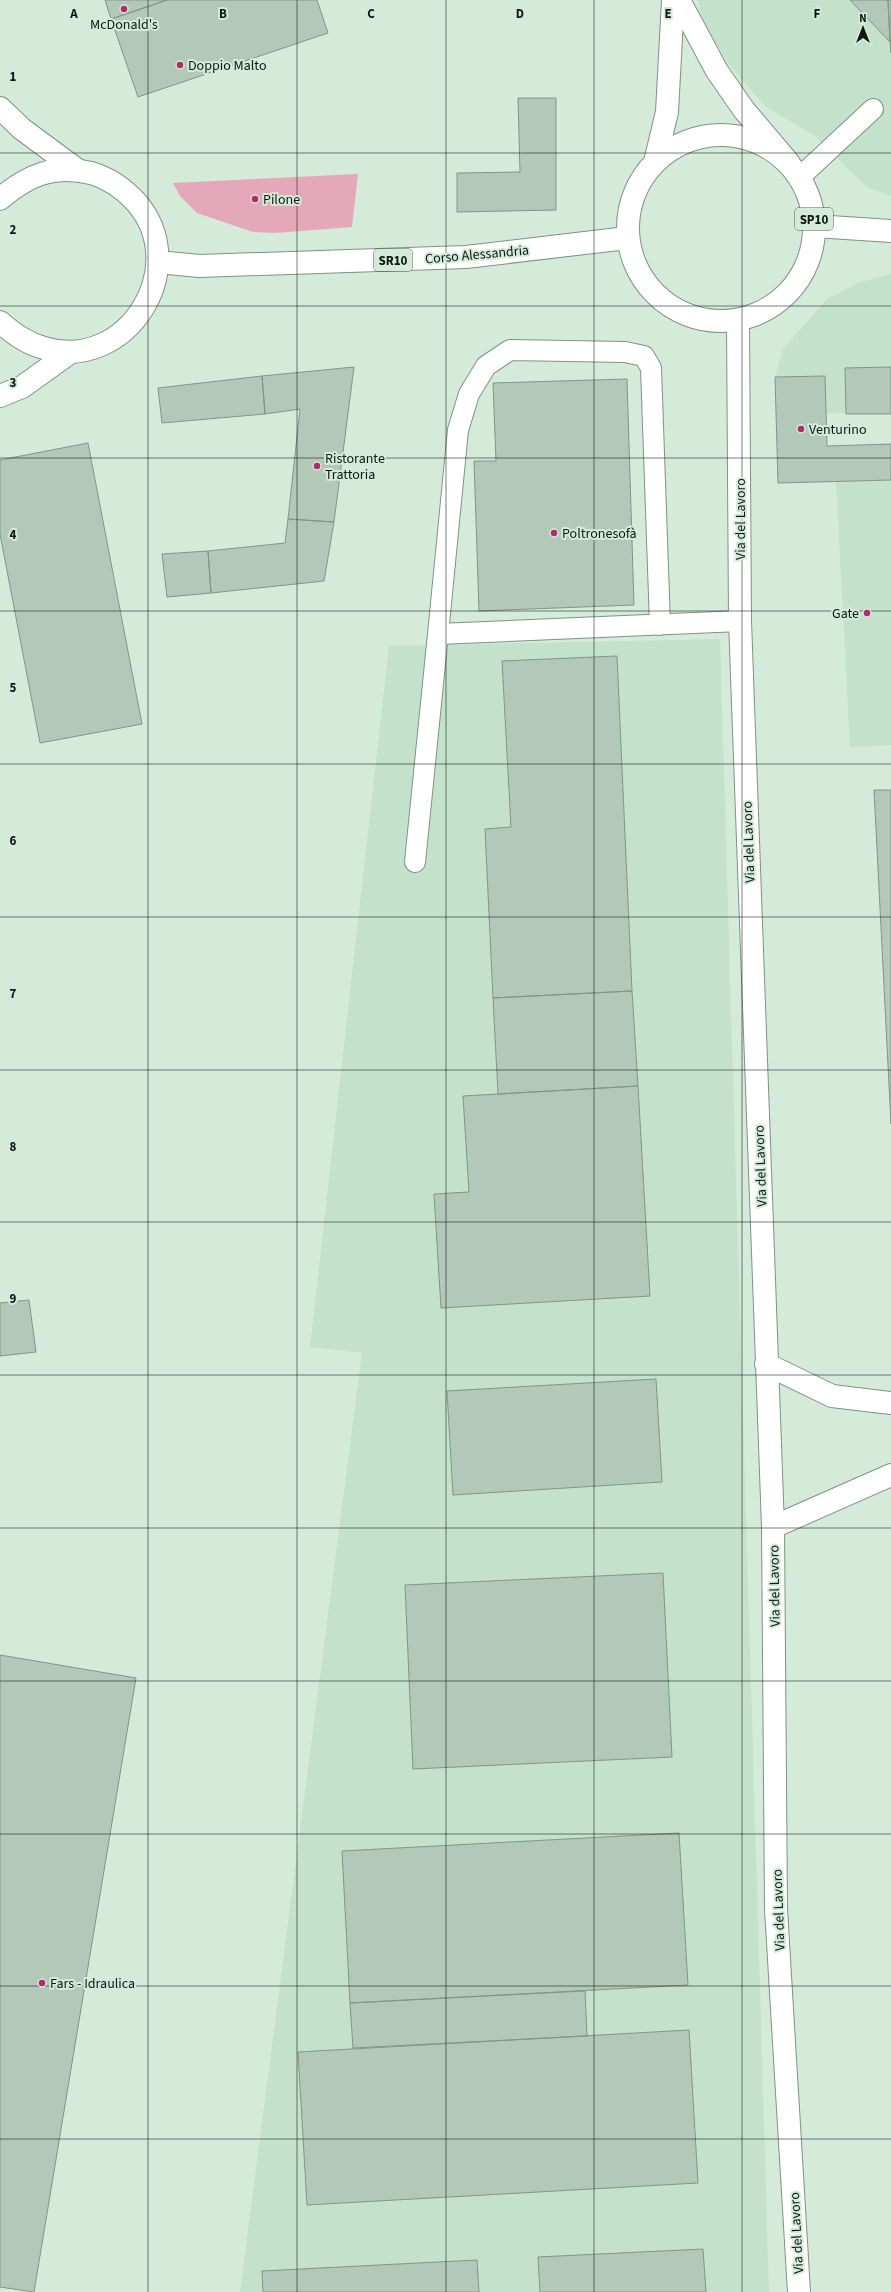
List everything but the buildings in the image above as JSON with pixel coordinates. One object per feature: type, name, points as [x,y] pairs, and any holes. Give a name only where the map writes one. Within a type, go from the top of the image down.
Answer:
[{"type":"street","points":[[655,162],[667,112],[673,0]]},
{"type":"street","points":[[679,0],[717,71],[744,110],[795,170]]},
{"type":"street","points":[[0,108],[22,129],[76,169]]},
{"type":"street","name":"SP10","points":[[707,136],[737,136],[765,146],[795,170],[811,200],[815,226],[812,252],[802,277],[786,297],[764,313],[738,320],[708,321],[678,312],[653,293],[636,268],[628,238],[629,210],[638,184],[655,162],[679,144],[707,136]]},
{"type":"street","points":[[0,199],[18,183],[46,171],[76,169],[102,176],[126,191],[143,211],[155,235],[158,262],[153,289],[141,313],[122,333],[98,346],[71,352],[45,348],[20,339],[0,322]]},
{"type":"street","name":"SP10","points":[[815,226],[891,231]]},
{"type":"street","name":"Corso Alessandria","points":[[158,262],[199,266],[459,257],[628,238]]},
{"type":"street","name":"Via del Lavoro","points":[[738,320],[740,622],[773,1527],[776,1910],[799,2292]]},
{"type":"street","points":[[0,396],[22,387],[71,352]]},
{"type":"street","points":[[766,1364],[832,1396],[891,1403]]},
{"type":"street","name":"Via del Lavoro","points":[[773,1527],[891,1475]]},
{"type":"lane","points":[[795,170],[873,109]]},
{"type":"lane","points":[[415,862],[458,430],[470,394],[486,366],[510,350],[625,352],[644,356],[651,368],[660,625]]},
{"type":"lane","points":[[438,634],[740,622]]},
{"type":"shaded area","points":[[698,0],[891,0],[891,196],[867,187],[815,136],[766,107],[731,67],[701,18]]},
{"type":"shaded area","points":[[358,174],[352,227],[275,233],[253,232],[197,213],[180,196],[173,183]]},
{"type":"shaded area","points":[[891,274],[891,414],[825,413],[824,376],[775,377],[783,349],[827,299],[860,282]]},
{"type":"shaded area","name":"Gate","points":[[891,480],[891,745],[850,747],[836,481]]},
{"type":"shaded area","points":[[720,639],[769,2292],[240,2292],[362,1353],[310,1347],[389,646]]},
{"type":"place","name":"McDonald's","points":[[124,9]]},
{"type":"place","name":"Doppio Malto","points":[[180,65]]},
{"type":"place","name":"Pilone","points":[[255,199]]},
{"type":"place","name":"Venturino","points":[[801,429]]},
{"type":"place","name":"Ristorante Trattoria","points":[[317,466]]},
{"type":"place","name":"Poltronesofà","points":[[554,533]]},
{"type":"place","name":"Gate","points":[[867,613]]},
{"type":"place","name":"Fars - Idraulica","points":[[42,1983]]}]
